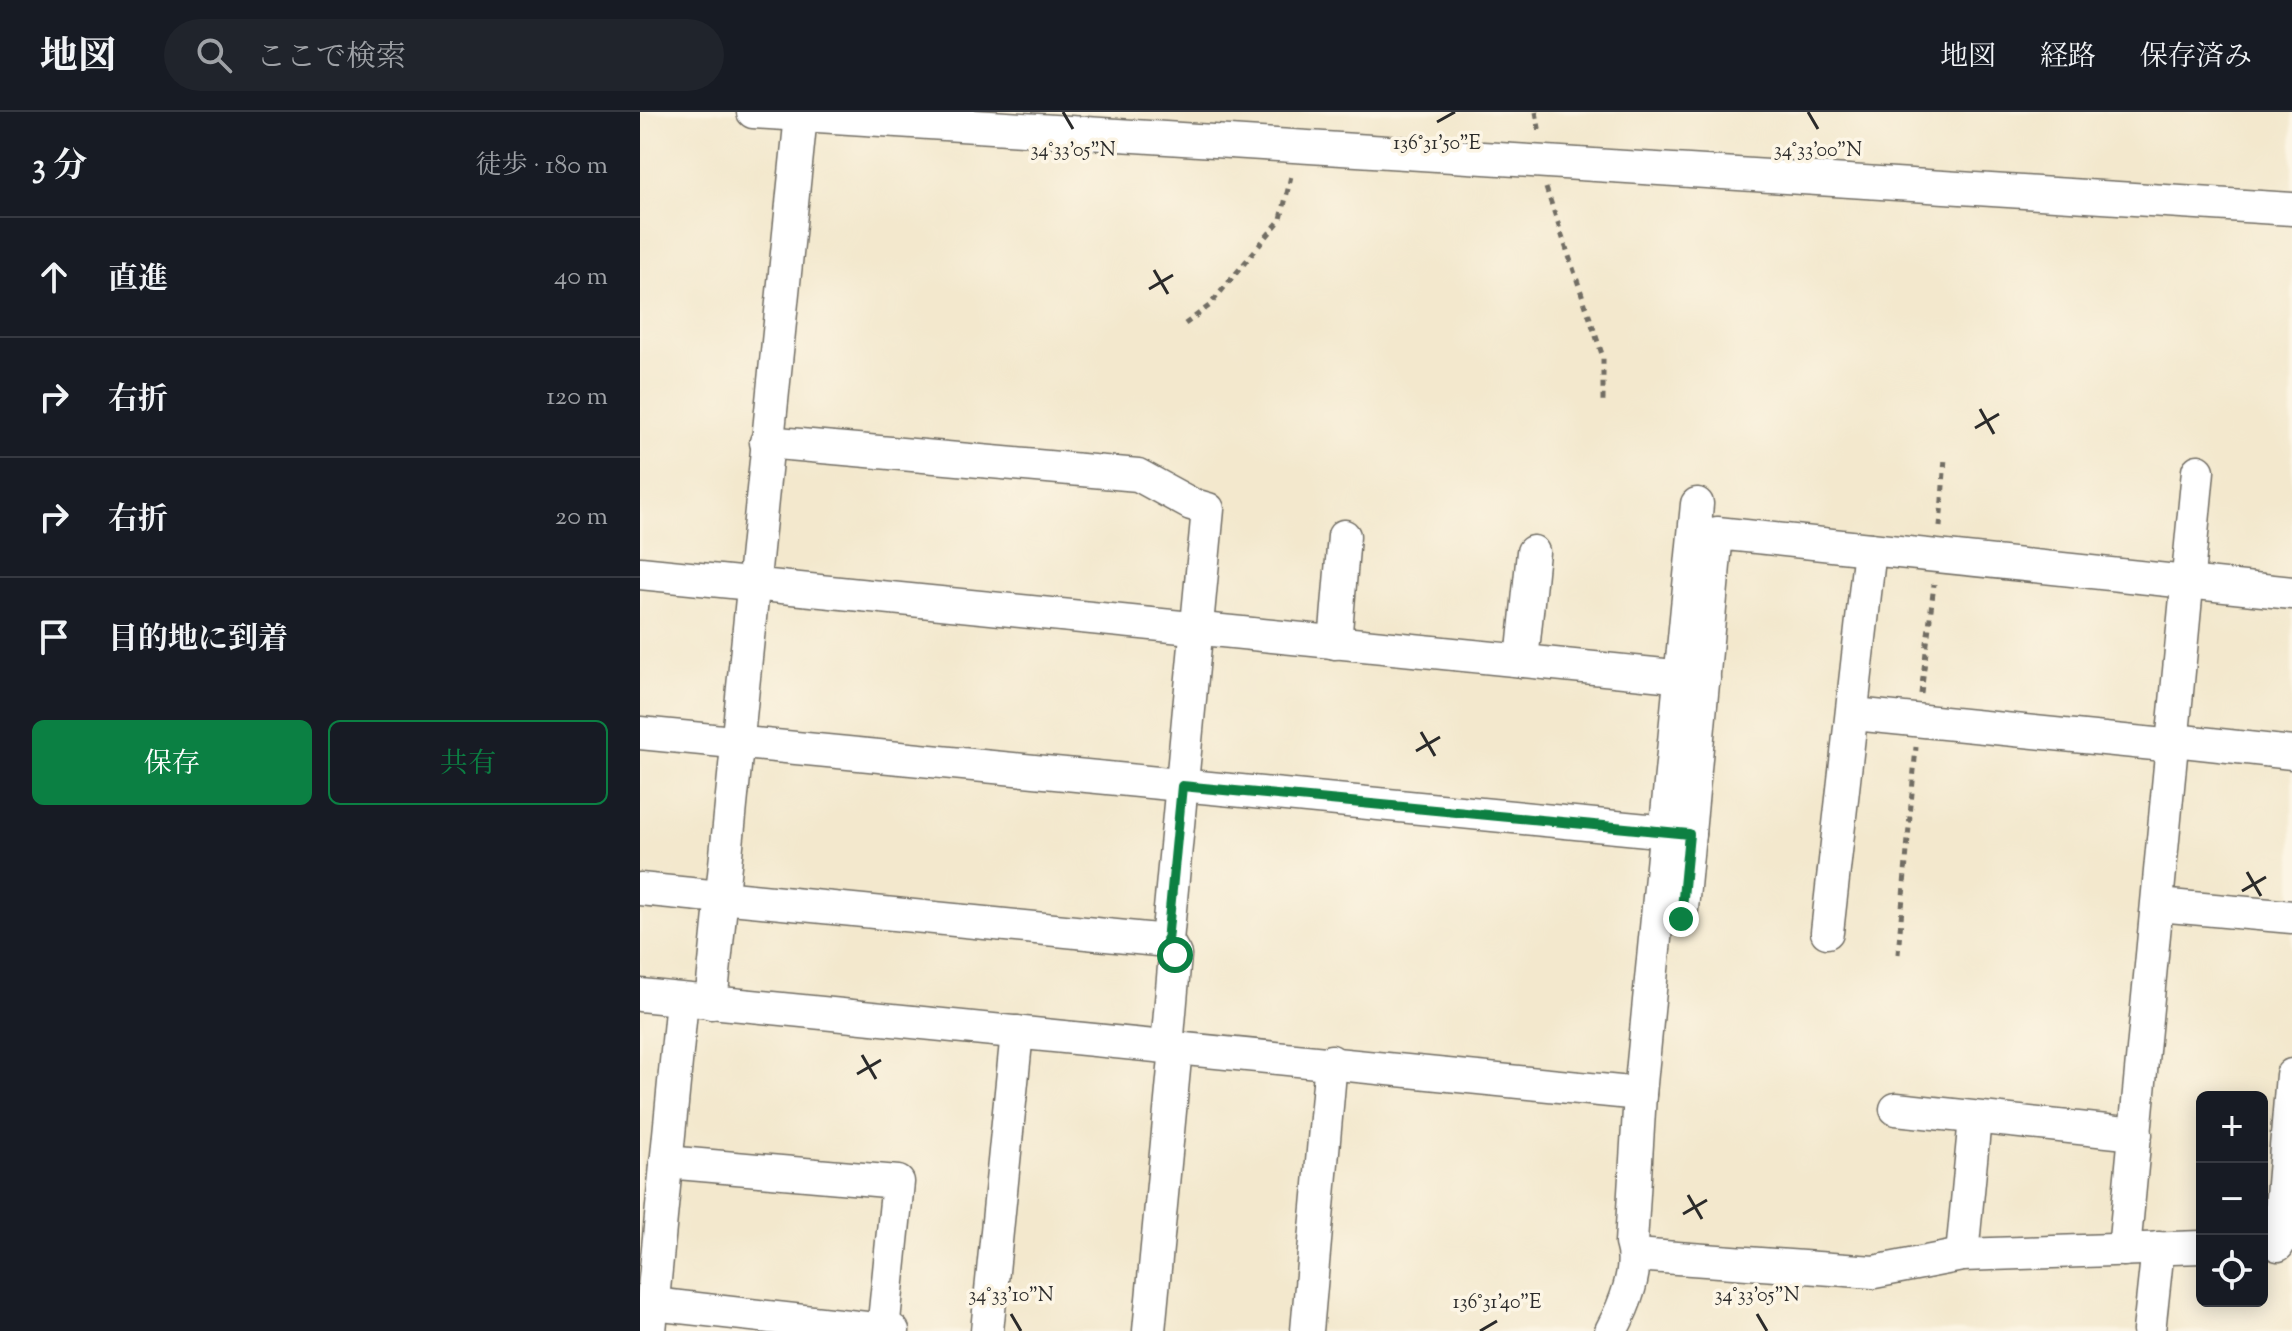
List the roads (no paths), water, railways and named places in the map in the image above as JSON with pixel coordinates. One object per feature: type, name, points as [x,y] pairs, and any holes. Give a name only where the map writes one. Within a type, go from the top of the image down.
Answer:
[{"type":"street","points":[[753,112],[1292,143],[2292,209]]},
{"type":"street","points":[[801,115],[736,743],[724,897],[696,1001],[666,1162],[651,1318],[893,1331]]},
{"type":"street","points":[[766,442],[1138,475],[1191,504],[1208,509],[1167,941],[1175,955],[1171,1048],[1149,1331]]},
{"type":"street","points":[[2124,1250],[2198,471]]},
{"type":"street","points":[[1693,678],[1697,504]]},
{"type":"street","points":[[1611,1331],[1622,1310],[1635,1255],[1631,1243],[1640,1094],[1677,832],[1693,678],[1717,533],[2292,593]]},
{"type":"street","points":[[1335,643],[1344,536]]},
{"type":"street","points":[[1827,932],[1854,714],[1870,549]]},
{"type":"street","points":[[1522,661],[1533,552]]},
{"type":"street","points":[[640,573],[1693,678]]},
{"type":"street","points":[[1854,714],[2292,753]]},
{"type":"street","points":[[640,733],[1677,832]]},
{"type":"street","points":[[1677,832],[1681,919]]},
{"type":"street","points":[[640,889],[1167,941]]},
{"type":"street","points":[[2158,905],[2292,917]]},
{"type":"street","points":[[640,995],[1640,1094]]},
{"type":"street","points":[[987,1331],[1017,1032]]},
{"type":"street","points":[[1307,1331],[1331,1061]]},
{"type":"street","points":[[2277,1245],[2292,1075]]},
{"type":"street","points":[[1896,1109],[2136,1134]]},
{"type":"street","points":[[1962,1255],[1975,1118]]},
{"type":"street","points":[[666,1162],[898,1182],[883,1330]]},
{"type":"street","points":[[1635,1255],[1874,1272],[1962,1255],[2196,1247]]},
{"type":"street","points":[[2149,1331],[2158,1248]]}]
